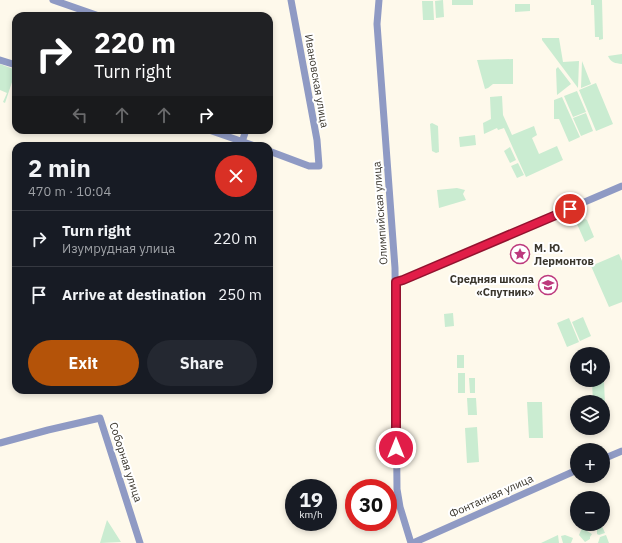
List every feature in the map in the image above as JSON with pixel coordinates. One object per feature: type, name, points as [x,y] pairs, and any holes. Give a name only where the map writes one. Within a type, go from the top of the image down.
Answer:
[{"type":"street","points":[[53,0],[88,12]]},
{"type":"street","name":"Ивановская улица","points":[[273,152],[309,166],[319,166],[317,140],[291,0]]},
{"type":"street","name":"Олимпийская улица","points":[[380,0],[377,24],[396,282],[397,488],[400,507],[412,543]]},
{"type":"street","points":[[0,60],[12,64]]},
{"type":"street","points":[[220,134],[242,142],[245,134]]},
{"type":"street","points":[[396,282],[430,269],[622,186]]},
{"type":"street","name":"Соборная улица","points":[[0,443],[100,418],[140,543]]},
{"type":"street","points":[[610,456],[622,451]]},
{"type":"street","name":"Фонтанная улица","points":[[412,543],[570,473]]},
{"type":"green space","points":[[443,0],[444,17],[436,18],[435,1]]},
{"type":"green space","points":[[452,0],[473,0],[473,5],[452,5]]},
{"type":"green space","points":[[591,0],[602,0],[603,39],[599,40],[599,37],[595,37],[594,5],[591,5]]},
{"type":"green space","points":[[422,1],[433,1],[434,20],[423,20]]},
{"type":"green space","points":[[515,4],[530,4],[530,11],[515,12]]},
{"type":"green space","points":[[542,38],[559,38],[563,62],[579,61],[578,88],[542,40]]},
{"type":"green space","points":[[622,54],[622,64],[615,63],[608,56]]},
{"type":"green space","points":[[513,59],[513,84],[493,84],[485,89],[477,60]]},
{"type":"green space","points":[[582,61],[591,84],[581,88]]},
{"type":"green space","points":[[0,64],[12,68],[12,82],[5,103],[3,102],[7,93],[0,90]]},
{"type":"green space","points":[[558,67],[571,84],[557,95],[556,69]]},
{"type":"green space","points":[[596,83],[613,124],[596,131],[579,90]]},
{"type":"green space","points":[[577,91],[586,112],[573,117],[564,96]]},
{"type":"green space","points":[[502,96],[503,115],[512,135],[534,126],[537,135],[532,138],[539,154],[557,146],[563,160],[526,177],[504,128],[498,130],[497,128],[484,134],[483,123],[491,119],[490,97]]},
{"type":"green space","points":[[562,97],[580,137],[569,142],[559,119],[554,119],[554,100]]},
{"type":"green space","points":[[586,113],[593,131],[581,136],[573,118]]},
{"type":"green space","points":[[432,123],[438,126],[439,152],[436,153],[432,151],[430,124]]},
{"type":"green space","points":[[475,135],[476,145],[460,147],[459,137]]},
{"type":"green space","points":[[510,147],[516,160],[510,163],[504,151]]},
{"type":"green space","points":[[518,163],[524,175],[517,178],[511,166]]},
{"type":"green space","points":[[457,188],[465,190],[463,194],[466,200],[439,208],[437,190]]},
{"type":"green space","points":[[585,219],[587,220],[594,237],[585,242],[577,224]]},
{"type":"green space","points":[[619,254],[622,261],[622,302],[609,307],[591,266]]},
{"type":"green space","points":[[453,313],[454,326],[445,327],[444,314]]},
{"type":"green space","points":[[583,317],[591,336],[580,341],[572,322]]},
{"type":"green space","points":[[569,318],[579,342],[567,347],[557,323]]},
{"type":"green space","points":[[457,355],[464,355],[464,368],[457,368]]},
{"type":"green space","points":[[458,373],[465,373],[465,393],[458,393]]},
{"type":"green space","points":[[469,378],[475,378],[475,393],[470,393]]},
{"type":"green space","points":[[592,387],[604,387],[605,395],[593,395]]},
{"type":"green space","points":[[467,398],[476,398],[477,415],[468,415]]},
{"type":"green space","points":[[527,402],[542,402],[543,438],[529,438]]},
{"type":"green space","points":[[477,427],[479,462],[467,463],[465,428]]},
{"type":"green space","points":[[107,520],[121,542],[100,543]]},
{"type":"green space","points":[[581,531],[587,531],[592,534],[590,539],[585,542],[579,535]]},
{"type":"green space","points":[[597,531],[604,531],[605,533],[599,535],[597,534]]},
{"type":"green space","points":[[558,535],[559,543],[541,543]]},
{"type":"green space","points":[[565,535],[573,538],[571,543],[563,543],[561,536]]},
{"type":"green space","points":[[606,535],[609,543],[598,543],[600,537]]},
{"type":"place","name":"М. Ю. Лермонтов","points":[[520,254]]},
{"type":"place","name":"Средняя школа «Спутник»","points":[[548,285]]},
{"type":"route","points":[[396,448],[396,282],[570,209]]}]
